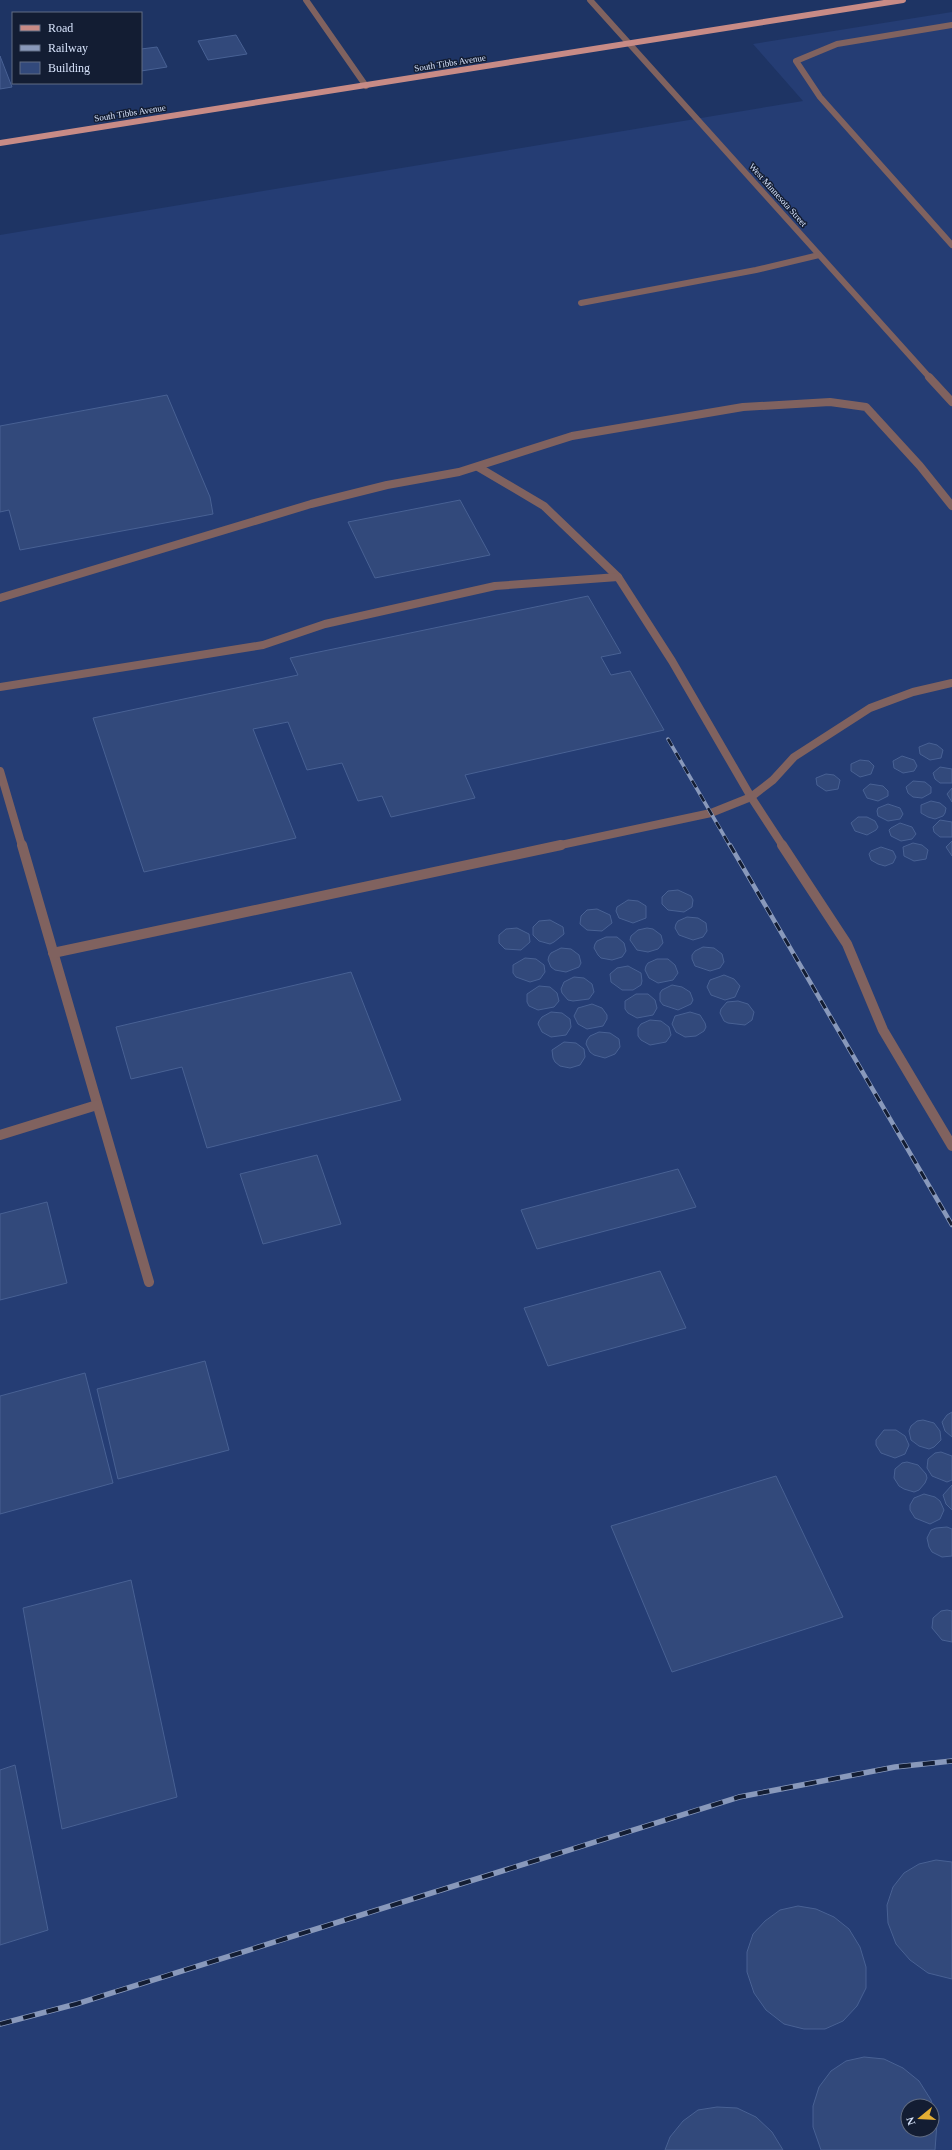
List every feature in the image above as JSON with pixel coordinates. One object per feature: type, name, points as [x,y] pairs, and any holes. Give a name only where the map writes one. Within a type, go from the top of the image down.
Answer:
[{"type":"main road","name":"South Tibbs Avenue","points":[[0,143],[903,0]]},
{"type":"street","points":[[306,0],[366,86]]},
{"type":"street","name":"West Minnesota Street","points":[[590,0],[952,402]]},
{"type":"street","points":[[952,24],[837,44],[796,61],[820,97],[952,245]]},
{"type":"street","points":[[581,303],[756,270],[819,255]]},
{"type":"street","points":[[0,598],[311,504],[386,484],[459,472],[572,436],[743,407],[830,402],[866,407],[920,466],[952,506]]},
{"type":"street","points":[[478,467],[544,506],[618,577],[672,661],[751,798],[847,944],[883,1030],[952,1146]]},
{"type":"street","points":[[0,687],[263,646],[325,624],[495,586],[618,577]]},
{"type":"street","points":[[53,953],[711,813],[751,798],[773,780],[794,757],[870,708],[913,692],[952,683]]},
{"type":"street","points":[[0,771],[149,1282]]},
{"type":"street","points":[[0,1135],[97,1105]]},
{"type":"shaded area","points":[[952,12],[952,2150],[0,2150],[0,235],[803,101],[753,44]]},
{"type":"building","points":[[236,35],[247,54],[208,60],[198,41]]},
{"type":"building","points":[[157,47],[167,67],[142,71],[142,49]]},
{"type":"building","points":[[0,56],[12,87],[0,89]]},
{"type":"building","points":[[167,395],[210,497],[213,514],[20,550],[9,510],[0,512],[0,426]]},
{"type":"building","points":[[460,500],[490,555],[375,578],[348,522]]},
{"type":"building","points":[[588,596],[621,653],[601,657],[611,675],[630,671],[664,730],[465,775],[475,798],[391,817],[382,796],[358,801],[342,763],[307,770],[288,722],[253,729],[296,838],[144,872],[93,718],[298,675],[290,658]]},
{"type":"building","points":[[929,743],[937,745],[943,750],[941,758],[930,760],[920,754],[919,747]]},
{"type":"building","points":[[902,756],[914,760],[917,766],[914,771],[903,773],[894,768],[893,761]]},
{"type":"building","points":[[860,760],[869,761],[874,766],[871,774],[860,777],[851,771],[851,764]]},
{"type":"building","points":[[940,767],[952,769],[952,783],[940,783],[935,779],[933,773]]},
{"type":"building","points":[[826,774],[834,775],[840,780],[838,789],[826,791],[817,785],[816,778]]},
{"type":"building","points":[[913,781],[925,782],[931,787],[931,793],[922,798],[913,797],[908,793],[906,787]]},
{"type":"building","points":[[870,784],[883,786],[888,791],[888,796],[878,801],[867,798],[863,790]]},
{"type":"building","points":[[952,788],[952,802],[947,794]]},
{"type":"building","points":[[931,801],[940,803],[946,808],[943,816],[935,819],[921,813],[921,805]]},
{"type":"building","points":[[888,804],[900,808],[903,814],[900,819],[888,821],[878,816],[878,808]]},
{"type":"building","points":[[858,817],[867,817],[875,821],[878,827],[876,830],[867,835],[855,831],[851,823]]},
{"type":"building","points":[[940,820],[952,822],[952,837],[940,837],[934,832],[933,827]]},
{"type":"building","points":[[900,823],[912,827],[916,834],[912,839],[901,841],[891,836],[889,830]]},
{"type":"building","points":[[952,841],[952,856],[946,847]]},
{"type":"building","points":[[913,843],[922,845],[928,850],[926,859],[914,861],[904,856],[903,847]]},
{"type":"building","points":[[881,847],[893,851],[896,857],[893,863],[885,866],[871,860],[869,854],[871,851]]},
{"type":"building","points":[[678,890],[691,896],[693,900],[692,907],[684,912],[668,910],[662,904],[662,897],[668,891]]},
{"type":"building","points":[[628,900],[638,901],[646,906],[646,918],[633,923],[619,918],[616,911],[617,907]]},
{"type":"building","points":[[597,909],[610,915],[612,923],[602,931],[587,930],[580,924],[581,916],[587,910]]},
{"type":"building","points":[[687,917],[698,918],[706,923],[707,931],[703,937],[693,940],[679,935],[675,928],[676,924],[678,921]]},
{"type":"building","points":[[550,920],[563,927],[564,934],[550,944],[539,941],[533,935],[533,927],[539,921]]},
{"type":"building","points":[[517,928],[529,934],[530,942],[521,950],[505,949],[499,943],[499,935],[506,929]]},
{"type":"building","points":[[647,928],[653,929],[661,935],[663,943],[658,949],[648,952],[637,950],[630,940],[631,936],[638,930]]},
{"type":"building","points":[[606,937],[617,937],[624,943],[626,951],[622,957],[612,960],[601,958],[598,955],[594,948],[595,944],[597,941]]},
{"type":"building","points":[[703,947],[714,948],[722,954],[724,962],[720,968],[710,971],[695,966],[692,955],[695,951]]},
{"type":"building","points":[[561,948],[571,949],[579,955],[581,963],[579,967],[566,972],[555,970],[551,967],[548,960],[549,956],[551,953]]},
{"type":"building","points":[[525,958],[536,959],[544,965],[545,972],[540,979],[530,982],[516,977],[513,973],[513,965]]},
{"type":"building","points":[[657,959],[668,959],[675,965],[678,973],[673,980],[658,983],[649,978],[645,970],[646,966],[648,963]]},
{"type":"building","points":[[628,966],[641,973],[641,985],[633,990],[622,990],[611,982],[610,974],[617,968]]},
{"type":"building","points":[[351,972],[401,1100],[207,1148],[182,1067],[131,1079],[116,1027]]},
{"type":"building","points":[[724,975],[734,979],[740,986],[735,997],[725,1000],[711,995],[707,987],[710,980]]},
{"type":"building","points":[[574,977],[584,978],[592,984],[594,992],[589,999],[573,1001],[568,1000],[562,993],[561,989],[564,982]]},
{"type":"building","points":[[672,985],[682,987],[690,992],[693,1000],[691,1004],[678,1010],[663,1005],[660,1001],[660,993],[662,990]]},
{"type":"building","points":[[539,986],[550,987],[557,993],[559,1001],[554,1007],[538,1010],[529,1006],[527,1002],[527,994]]},
{"type":"building","points":[[636,994],[648,994],[655,1000],[657,1008],[653,1015],[637,1018],[628,1013],[625,1009],[625,1001]]},
{"type":"building","points":[[738,1001],[748,1004],[754,1012],[752,1020],[745,1025],[728,1023],[724,1021],[720,1013],[721,1009],[727,1002]]},
{"type":"building","points":[[592,1004],[602,1008],[607,1015],[607,1019],[603,1026],[587,1029],[578,1024],[574,1016],[578,1008]]},
{"type":"building","points":[[551,1012],[562,1013],[570,1019],[571,1027],[566,1035],[551,1037],[542,1032],[538,1024],[539,1021],[542,1017]]},
{"type":"building","points":[[690,1012],[700,1015],[706,1027],[704,1031],[696,1036],[685,1037],[676,1032],[672,1024],[675,1016]]},
{"type":"building","points":[[650,1020],[661,1021],[669,1027],[671,1035],[666,1042],[650,1045],[641,1040],[638,1036],[638,1028],[641,1024]]},
{"type":"building","points":[[599,1032],[610,1033],[619,1039],[620,1047],[615,1054],[605,1058],[594,1055],[590,1052],[586,1044],[587,1040],[590,1036]]},
{"type":"building","points":[[564,1042],[576,1043],[584,1049],[585,1057],[580,1065],[570,1068],[560,1066],[555,1062],[552,1050]]},
{"type":"building","points":[[317,1155],[341,1224],[263,1244],[240,1174]]},
{"type":"building","points":[[678,1169],[696,1207],[537,1249],[521,1210]]},
{"type":"building","points":[[47,1202],[67,1283],[0,1300],[0,1214]]},
{"type":"building","points":[[660,1271],[686,1328],[548,1366],[524,1308]]},
{"type":"building","points":[[205,1361],[229,1450],[118,1479],[97,1389]]},
{"type":"building","points":[[85,1373],[113,1483],[0,1514],[0,1396]]},
{"type":"building","points":[[952,1412],[952,1437],[945,1431],[942,1422],[947,1415]]},
{"type":"building","points":[[923,1420],[934,1423],[940,1431],[941,1440],[934,1447],[929,1449],[919,1446],[911,1440],[909,1431],[911,1426],[917,1421]]},
{"type":"building","points":[[884,1430],[896,1430],[905,1436],[909,1445],[905,1454],[895,1458],[881,1453],[876,1445],[876,1440]]},
{"type":"building","points":[[941,1452],[952,1456],[952,1480],[947,1482],[932,1476],[927,1468],[928,1459],[935,1453]]},
{"type":"building","points":[[907,1462],[918,1465],[926,1474],[927,1478],[919,1490],[914,1492],[899,1486],[894,1478],[895,1469],[902,1463]]},
{"type":"building","points":[[776,1476],[843,1617],[672,1672],[611,1526]]},
{"type":"building","points":[[952,1485],[952,1510],[946,1504],[943,1495]]},
{"type":"building","points":[[924,1494],[935,1497],[940,1501],[944,1510],[940,1519],[930,1524],[915,1518],[910,1510],[910,1505],[914,1498]]},
{"type":"building","points":[[947,1527],[952,1529],[952,1556],[942,1557],[932,1552],[927,1538],[931,1530]]},
{"type":"building","points":[[131,1580],[177,1797],[62,1829],[23,1608]]},
{"type":"building","points":[[941,1611],[952,1611],[952,1642],[942,1640],[932,1628],[933,1618]]},
{"type":"building","points":[[15,1765],[48,1930],[0,1945],[0,1770]]},
{"type":"building","points":[[936,1860],[952,1862],[952,1979],[928,1973],[910,1960],[896,1944],[888,1923],[887,1905],[893,1887],[904,1873],[919,1864]]},
{"type":"building","points":[[798,1906],[816,1909],[834,1917],[849,1929],[860,1947],[866,1967],[866,1988],[857,2006],[843,2021],[825,2029],[804,2029],[784,2024],[766,2010],[754,1993],[747,1972],[747,1952],[753,1934],[765,1921],[780,1910]]},
{"type":"building","points":[[864,2057],[884,2059],[903,2068],[919,2081],[930,2098],[900,2098],[900,2138],[936,2138],[935,2150],[821,2150],[813,2127],[813,2106],[819,2087],[831,2071],[846,2061]]},
{"type":"building","points":[[717,2107],[737,2108],[756,2117],[772,2132],[783,2150],[665,2150],[670,2137],[683,2121],[698,2110]]},
{"type":"railway","points":[[668,739],[730,846]]},
{"type":"railway","points":[[730,845],[952,1225]]},
{"type":"railway","points":[[0,2024],[76,2004],[739,1797],[895,1767],[952,1761]]}]
